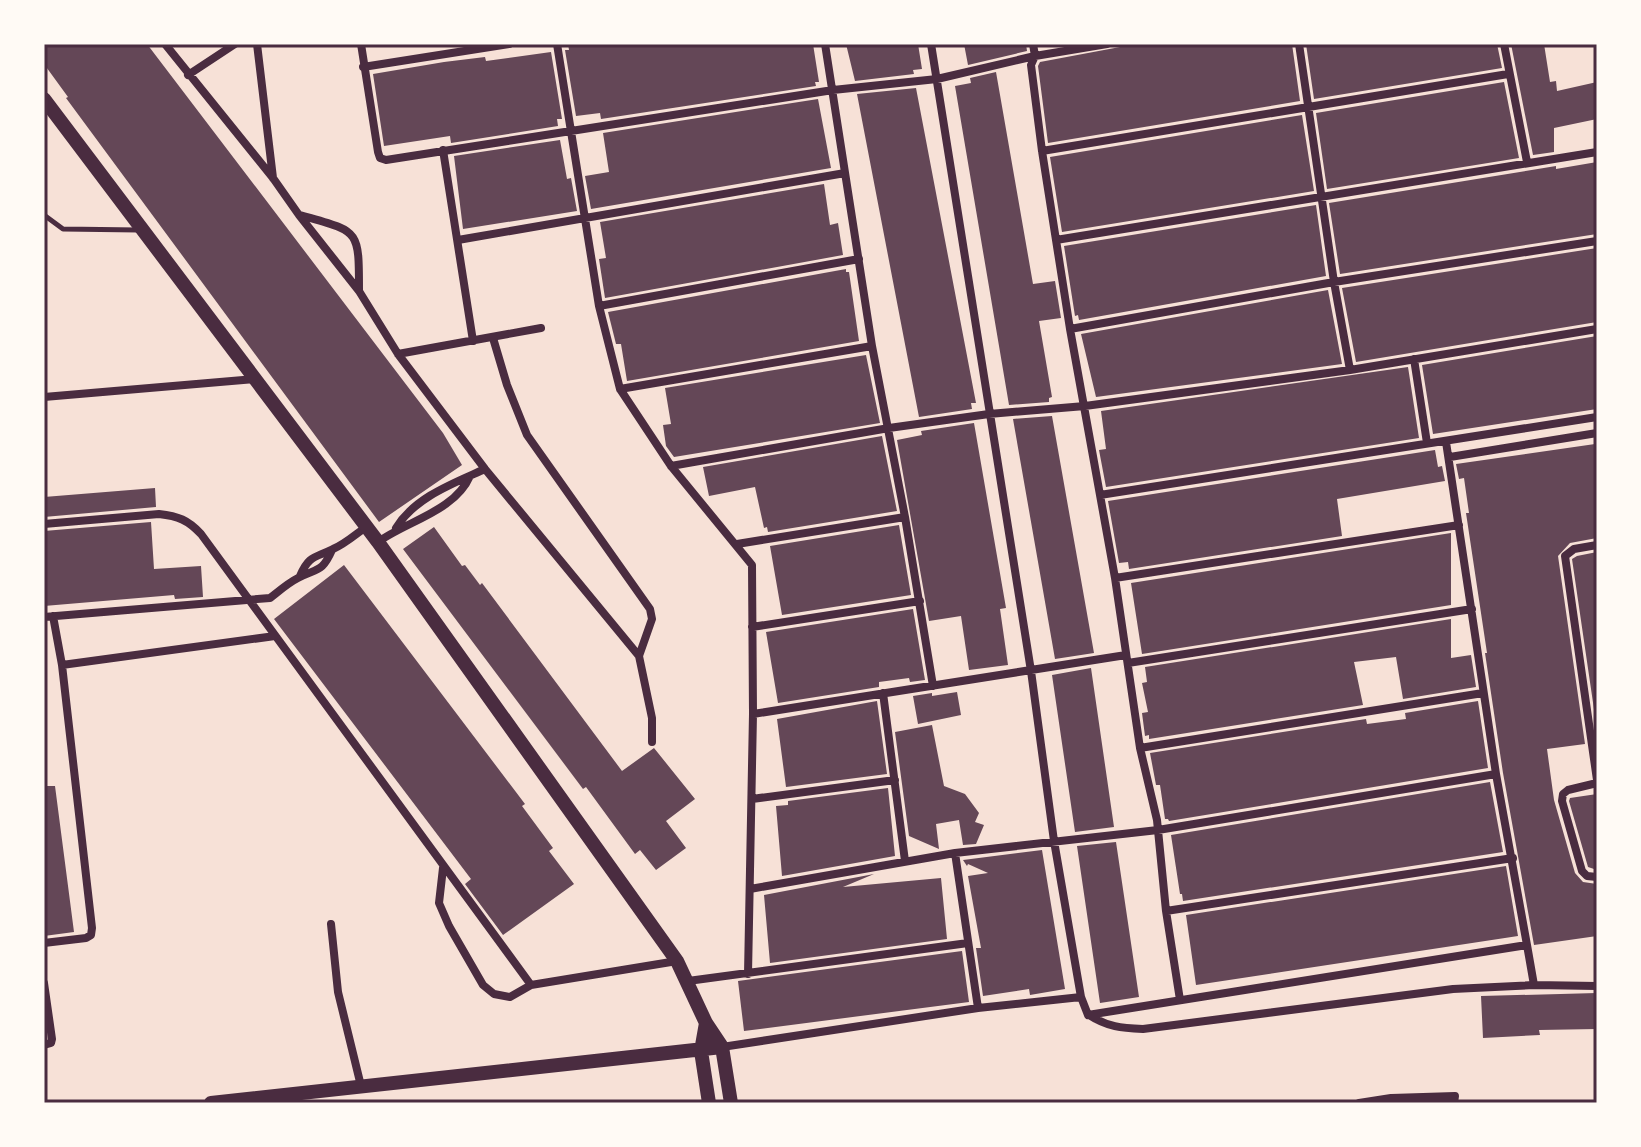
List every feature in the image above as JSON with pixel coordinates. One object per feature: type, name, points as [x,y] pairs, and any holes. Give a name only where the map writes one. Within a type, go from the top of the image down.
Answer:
[{"type":"street","points":[[165,44],[359,291],[398,354],[485,469],[639,656],[652,718],[652,742]]},
{"type":"street","points":[[188,75],[235,44]]},
{"type":"street","points":[[257,44],[273,178]]},
{"type":"street","points":[[361,44],[380,158],[386,160],[833,90],[937,79],[1035,56],[1107,44]]},
{"type":"street","points":[[363,67],[509,44]]},
{"type":"street","points":[[557,44],[599,306],[620,389],[671,466],[752,565],[753,714],[748,974]]},
{"type":"street","points":[[825,44],[872,346],[933,686]]},
{"type":"street","points":[[931,44],[1031,671],[1054,841],[1081,997],[1088,1015],[1102,1024],[1117,1028],[1143,1029],[1453,989],[1597,986]]},
{"type":"street","points":[[1033,44],[1035,56],[1031,65],[1042,151],[1115,578],[1140,748],[1158,830],[1166,911],[1180,1000]]},
{"type":"street","points":[[1299,44],[1350,370]]},
{"type":"street","points":[[1504,44],[1527,162]]},
{"type":"street","points":[[1042,151],[1508,74]]},
{"type":"street","points":[[44,99],[378,542],[677,961],[706,1023],[722,1047],[731,1103]]},
{"type":"street","points":[[440,151],[458,240],[473,341]]},
{"type":"street","points":[[1056,240],[1597,152]]},
{"type":"street","points":[[458,240],[845,173]]},
{"type":"street","points":[[299,215],[347,228],[354,236],[359,248],[359,291]]},
{"type":"street","points":[[1070,329],[1334,282],[1597,241]]},
{"type":"street","points":[[599,306],[859,259]]},
{"type":"street","points":[[398,354],[541,328]]},
{"type":"street","points":[[671,466],[889,428],[989,414],[1085,406],[1350,370],[1597,329]]},
{"type":"street","points":[[493,338],[527,435],[646,601],[652,619],[639,656]]},
{"type":"street","points":[[620,389],[872,346]]},
{"type":"street","points":[[1414,359],[1427,443]]},
{"type":"street","points":[[44,397],[255,379]]},
{"type":"street","points":[[1100,495],[1597,417]]},
{"type":"street","points":[[1549,425],[1551,440]]},
{"type":"street","points":[[1450,457],[1597,433]]},
{"type":"street","points":[[1446,442],[1496,774],[1534,985]]},
{"type":"street","points":[[378,542],[396,529],[405,513],[459,478],[485,469]]},
{"type":"street","points":[[44,524],[159,514],[178,516],[189,522],[201,534],[531,985]]},
{"type":"street","points":[[737,544],[905,517]]},
{"type":"street","points":[[1115,578],[1459,525]]},
{"type":"street","points":[[44,943],[86,938],[91,935],[92,928],[62,665],[48,617],[270,598],[300,576],[312,574],[326,563],[332,550],[366,527]]},
{"type":"street","points":[[1597,545],[1574,549],[1565,556],[1597,781],[1568,790],[1563,794],[1562,801],[1582,871],[1587,876],[1597,877]]},
{"type":"street","points":[[752,627],[920,601]]},
{"type":"street","points":[[753,714],[1472,609]]},
{"type":"street","points":[[62,665],[275,636]]},
{"type":"street","points":[[883,693],[905,861]]},
{"type":"street","points":[[1140,748],[1483,693]]},
{"type":"street","points":[[750,889],[955,853],[1158,830],[1496,774]]},
{"type":"street","points":[[752,799],[895,780]]},
{"type":"street","points":[[955,853],[978,1008]]},
{"type":"street","points":[[1166,911],[1513,858]]},
{"type":"street","points":[[443,868],[439,903],[483,985],[494,994],[510,997],[531,985],[677,961]]},
{"type":"street","points":[[331,924],[338,992],[361,1086]]},
{"type":"street","points":[[688,981],[968,943]]},
{"type":"street","points":[[1088,1015],[1527,945]]},
{"type":"street","points":[[44,983],[52,1039],[46,1045]]},
{"type":"street","points":[[211,1103],[701,1051],[978,1008],[1081,997]]},
{"type":"street","points":[[706,1023],[701,1051],[709,1103]]},
{"type":"street","points":[[1359,1103],[1391,1098],[1455,1096],[1454,1103]]},
{"type":"lane","points":[[44,215],[63,229],[143,230]]},
{"type":"building","points":[[44,44],[147,44],[443,433],[462,465],[379,522],[66,98],[44,64]]},
{"type":"building","points":[[568,44],[813,44],[819,82],[815,82],[816,86],[601,119],[600,113],[576,116],[565,50],[569,50]]},
{"type":"building","points":[[846,44],[918,44],[922,69],[913,70],[914,74],[855,81]]},
{"type":"building","points":[[964,44],[1026,44],[1027,51],[968,65]]},
{"type":"building","points":[[1136,44],[1292,44],[1300,101],[1048,143],[1040,62]]},
{"type":"building","points":[[1306,44],[1497,44],[1502,68],[1314,99]]},
{"type":"building","points":[[1511,44],[1544,44],[1550,82],[1556,81],[1557,91],[1597,82],[1597,119],[1554,128],[1554,152],[1533,155]]},
{"type":"building","points":[[551,52],[562,119],[557,119],[558,126],[451,143],[450,136],[384,146],[373,74],[444,62],[485,57],[486,61]]},
{"type":"building","points":[[996,72],[1033,284],[1055,281],[1061,318],[1039,321],[1052,397],[1049,402],[1009,405],[955,86],[971,83],[970,78]]},
{"type":"building","points":[[1504,82],[1519,158],[1327,189],[1316,113]]},
{"type":"building","points":[[916,88],[976,403],[971,403],[972,409],[919,417],[857,94]]},
{"type":"building","points":[[818,99],[831,168],[591,209],[585,176],[609,172],[603,133]]},
{"type":"building","points":[[1302,115],[1314,191],[1062,232],[1050,157]]},
{"type":"building","points":[[560,140],[577,211],[463,229],[454,156]]},
{"type":"building","points":[[1597,162],[1597,234],[1340,274],[1329,203]]},
{"type":"building","points":[[824,184],[830,225],[838,223],[843,255],[605,298],[599,259],[606,258],[600,222]]},
{"type":"building","points":[[1316,205],[1326,276],[1079,320],[1078,315],[1075,316],[1064,246]]},
{"type":"building","points":[[1597,248],[1597,322],[1356,362],[1342,288]]},
{"type":"building","points":[[846,269],[849,272],[859,341],[627,381],[621,344],[616,344],[608,312]]},
{"type":"building","points":[[1328,290],[1342,364],[1096,397],[1081,334]]},
{"type":"building","points":[[1597,336],[1597,409],[1433,434],[1422,365]]},
{"type":"building","points":[[866,355],[880,423],[674,457],[666,446],[663,425],[671,424],[665,388]]},
{"type":"building","points":[[1408,367],[1419,438],[1106,487],[1099,450],[1106,449],[1101,411]]},
{"type":"building","points":[[1052,416],[1094,653],[1055,659],[1013,419]]},
{"type":"building","points":[[974,423],[1006,608],[1000,609],[1008,665],[969,670],[961,616],[929,621],[897,440],[922,435],[921,431]]},
{"type":"building","points":[[882,436],[897,511],[768,532],[767,527],[764,528],[755,487],[709,496],[703,467]]},
{"type":"building","points":[[1595,444],[1597,538],[1570,543],[1558,556],[1585,744],[1547,749],[1554,800],[1575,873],[1583,882],[1597,884],[1597,936],[1534,945],[1485,653],[1464,478],[1459,479],[1456,464]]},
{"type":"building","points":[[1435,450],[1445,481],[1337,499],[1342,536],[1129,569],[1128,562],[1119,563],[1108,501]]},
{"type":"building","points":[[155,488],[156,507],[44,517],[44,497]]},
{"type":"building","points":[[151,522],[154,569],[201,566],[203,597],[175,599],[174,595],[44,606],[44,531]]},
{"type":"building","points":[[899,525],[911,595],[782,615],[770,546]]},
{"type":"building","points":[[434,527],[462,566],[465,565],[480,585],[482,583],[622,771],[654,748],[695,799],[666,821],[686,848],[656,870],[640,850],[635,854],[586,787],[583,789],[403,549]]},
{"type":"building","points":[[1451,533],[1451,605],[1142,654],[1131,583]]},
{"type":"building","points":[[1597,552],[1597,730],[1572,559]]},
{"type":"building","points":[[344,565],[525,804],[522,806],[553,848],[549,851],[574,884],[503,935],[465,884],[471,879],[274,619]]},
{"type":"building","points":[[913,609],[925,680],[910,682],[909,678],[879,682],[879,687],[778,703],[766,632]]},
{"type":"building","points":[[1451,619],[1451,658],[1471,655],[1476,687],[1403,699],[1396,657],[1354,662],[1363,705],[1149,739],[1149,735],[1145,736],[1142,713],[1148,712],[1142,683],[1147,682],[1145,667]]},
{"type":"building","points":[[1091,668],[1114,827],[1075,832],[1052,675]]},
{"type":"building","points":[[957,692],[961,715],[918,724],[913,696]]},
{"type":"building","points":[[877,701],[887,774],[786,787],[777,719]]},
{"type":"building","points":[[1478,701],[1488,768],[1169,821],[1165,819],[1160,785],[1156,785],[1150,753],[1366,719],[1367,724],[1406,719],[1405,713]]},
{"type":"building","points":[[932,725],[944,786],[965,794],[979,813],[975,822],[984,825],[976,844],[963,845],[959,820],[936,824],[939,849],[909,836],[895,732]]},
{"type":"building","points":[[1490,782],[1503,852],[1183,901],[1180,894],[1171,835]]},
{"type":"building","points":[[44,786],[55,786],[74,932],[44,936]]},
{"type":"building","points":[[888,788],[895,856],[782,876],[776,806],[788,805],[788,801]]},
{"type":"building","points":[[1597,794],[1597,870],[1588,867],[1569,801],[1570,798]]},
{"type":"building","points":[[1116,842],[1139,997],[1100,1003],[1077,846]]},
{"type":"building","points":[[1042,850],[1065,989],[1030,995],[1029,989],[983,996],[976,948],[981,948],[968,876],[988,873],[967,866],[963,860]]},
{"type":"building","points":[[1506,866],[1518,936],[1196,985],[1186,915]]},
{"type":"building","points":[[874,874],[843,887],[941,878],[947,939],[770,963],[764,895]]},
{"type":"building","points":[[962,951],[969,1002],[744,1031],[738,981]]},
{"type":"building","points":[[1597,993],[1597,1029],[1539,1030],[1540,1035],[1483,1038],[1481,996]]}]
